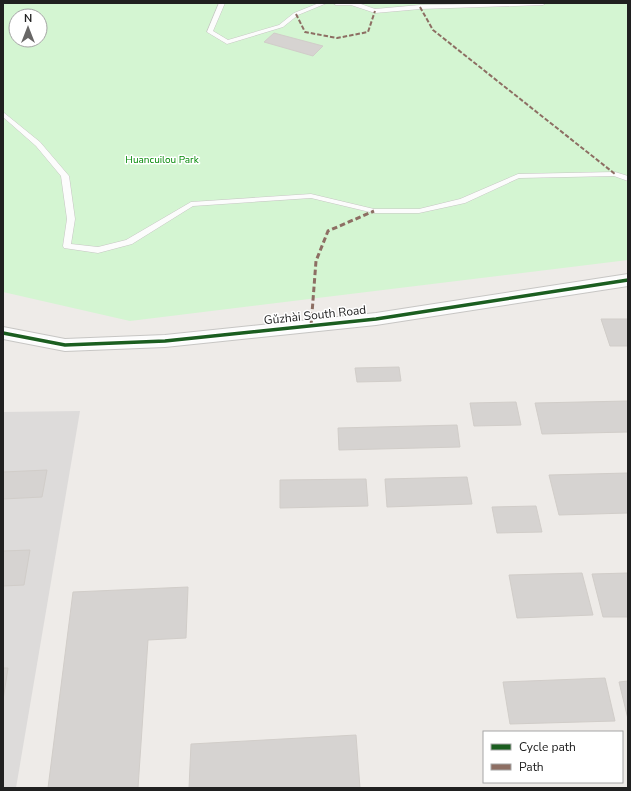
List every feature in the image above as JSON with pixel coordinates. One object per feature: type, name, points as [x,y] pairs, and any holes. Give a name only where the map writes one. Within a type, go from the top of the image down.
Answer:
[{"type":"street","name":"Gǔzhài South Road","points":[[3,333],[65,344],[165,341],[376,319],[628,280]]},
{"type":"lane","points":[[222,3],[210,32],[226,42],[281,26],[296,14],[324,3]]},
{"type":"lane","points":[[336,3],[352,3],[375,12],[420,7],[543,3]]},
{"type":"lane","points":[[3,114],[38,144],[65,176],[71,219],[67,246],[98,250],[129,242],[191,204],[311,196],[374,211],[419,211],[462,201],[518,176],[614,174],[628,179]]},
{"type":"shaded area","points":[[80,411],[16,788],[3,788],[3,412]]},
{"type":"green space","name":"Huancuilou Park","points":[[3,3],[628,3],[628,260],[130,321],[3,292]]},
{"type":"building","points":[[274,33],[323,46],[313,56],[264,42]]},
{"type":"building","points":[[601,319],[628,319],[628,346],[610,346]]},
{"type":"building","points":[[399,367],[401,381],[357,382],[355,368]]},
{"type":"building","points":[[628,401],[628,432],[542,434],[535,403]]},
{"type":"building","points":[[516,402],[521,425],[474,426],[470,403]]},
{"type":"building","points":[[457,425],[460,447],[339,450],[338,428]]},
{"type":"building","points":[[47,470],[42,497],[3,499],[3,472]]},
{"type":"building","points":[[628,473],[628,513],[559,515],[549,475]]},
{"type":"building","points":[[467,477],[472,504],[387,507],[385,479]]},
{"type":"building","points":[[366,479],[368,506],[280,508],[280,480]]},
{"type":"building","points":[[536,506],[542,532],[497,533],[492,507]]},
{"type":"building","points":[[30,550],[24,585],[3,586],[3,551]]},
{"type":"building","points":[[582,573],[593,615],[517,618],[509,575]]},
{"type":"building","points":[[628,573],[628,617],[603,617],[592,574]]},
{"type":"building","points":[[188,587],[186,638],[148,640],[138,788],[48,788],[73,592]]},
{"type":"building","points":[[3,668],[8,668],[3,700]]},
{"type":"building","points":[[605,678],[615,721],[510,724],[503,682]]},
{"type":"building","points":[[628,681],[628,719],[619,682]]},
{"type":"building","points":[[356,735],[360,788],[189,788],[191,744]]},
{"type":"marked path","points":[[420,7],[433,30],[615,174]]},
{"type":"marked path","points":[[296,14],[305,32],[337,38],[368,32],[375,11]]},
{"type":"marked path","points":[[311,326],[316,261],[328,231],[374,211]]},
{"type":"cycle path","points":[[3,333],[65,345],[165,341],[376,319],[628,280]]}]
